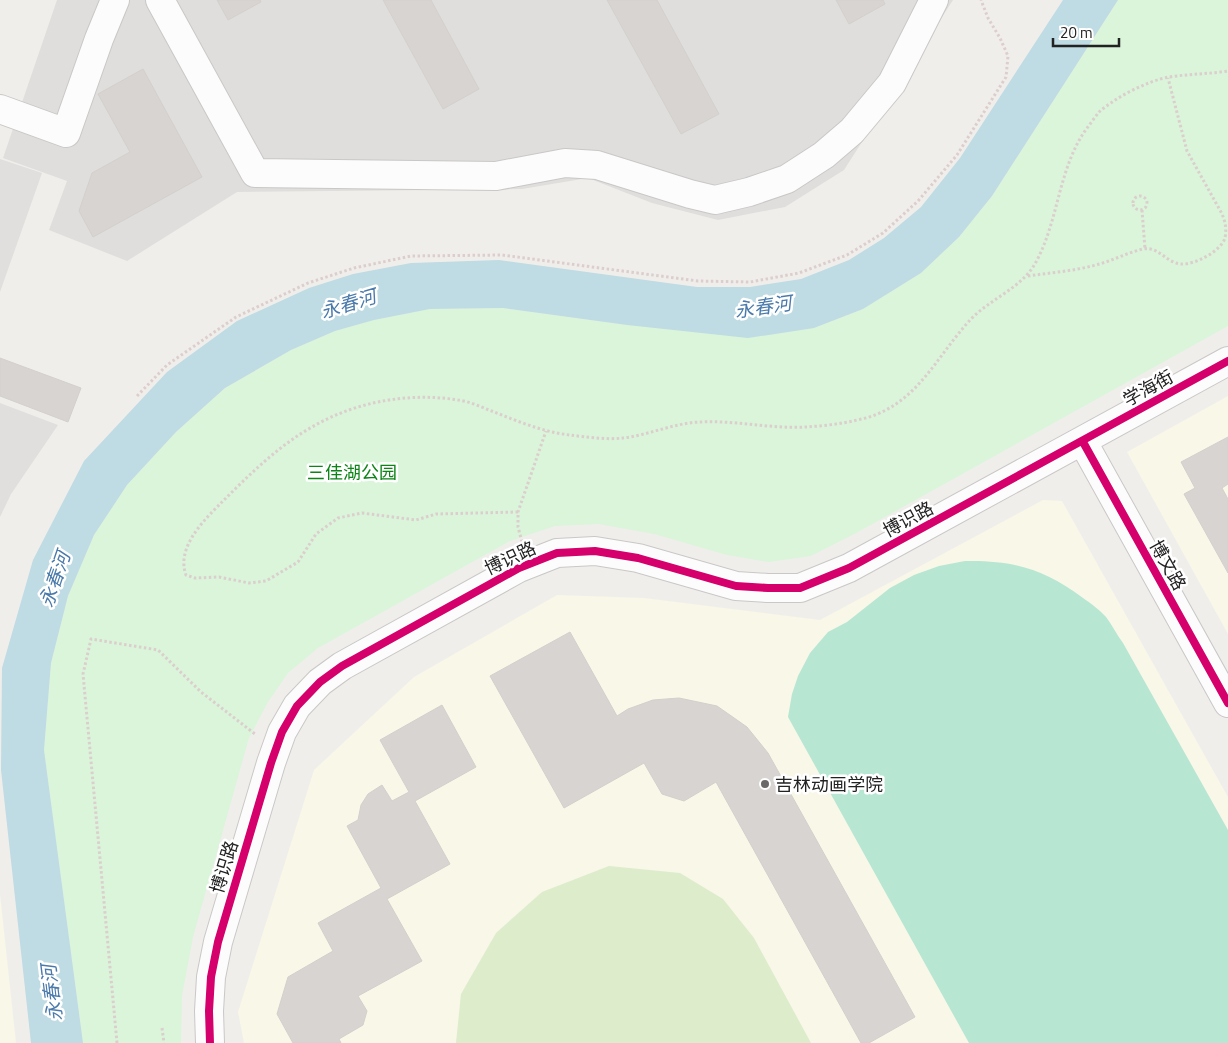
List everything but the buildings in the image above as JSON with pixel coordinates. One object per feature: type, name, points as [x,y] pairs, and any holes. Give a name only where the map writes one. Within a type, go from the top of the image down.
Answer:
[{"type":"street","points":[[0,109],[66,133],[99,39],[115,0]]},
{"type":"street","points":[[160,0],[255,174],[496,176],[565,163],[589,164],[715,200],[749,192],[787,178],[824,155],[852,130],[892,83],[934,0]]},
{"type":"street","name":"学海街","points":[[1082,442],[1228,361]]},
{"type":"street","name":"博文路","points":[[1082,442],[1228,703]]},
{"type":"street","name":"博识路","points":[[210,1043],[211,977],[218,942],[271,763],[282,732],[297,706],[320,682],[342,666],[519,568],[557,554],[595,551],[638,558],[736,586],[800,588],[849,568],[1082,442]]},
{"type":"path","points":[[137,396],[167,365],[236,317],[308,283],[354,268],[411,256],[502,255],[698,281],[750,282],[799,273],[847,255],[883,233],[918,201],[957,155],[1006,77],[1008,56],[988,18],[981,0]]},
{"type":"path","points":[[1028,276],[1037,260],[1051,225],[1061,183],[1077,142],[1098,113],[1145,84],[1168,78],[1228,71]]},
{"type":"path","points":[[518,512],[436,514],[416,520],[362,513],[338,518],[316,534],[298,562],[266,581],[249,583],[219,577],[195,578],[186,575],[183,567],[187,548],[202,523],[235,489],[271,456],[310,428],[342,412],[381,401],[418,397],[460,400],[546,431],[621,439],[699,422],[804,427],[856,420],[878,415],[899,403],[922,381],[974,316],[1028,276],[1092,266],[1146,249],[1158,251],[1170,261],[1182,264],[1201,259],[1214,252],[1224,239],[1226,222],[1187,151],[1168,78]]},
{"type":"path","points":[[1137,195],[1142,195],[1146,198],[1146,208],[1142,210],[1137,210],[1132,204],[1133,198],[1137,195]]},
{"type":"path","points":[[1142,210],[1146,249]]},
{"type":"path","points":[[522,542],[518,527],[518,512],[546,431]]},
{"type":"path","points":[[117,1043],[83,674],[91,639],[158,650],[201,692],[256,734]]},
{"type":"path","points":[[162,1028],[164,1043]]},
{"type":"shaded area","points":[[57,0],[953,0],[844,170],[785,207],[718,220],[652,203],[588,178],[522,189],[237,192],[127,261],[49,230],[67,181],[3,158]]},
{"type":"shaded area","points":[[0,159],[42,173],[0,292]]},
{"type":"shaded area","points":[[1228,396],[1228,634],[1127,452]]},
{"type":"shaded area","points":[[0,403],[58,425],[11,494],[0,517]]},
{"type":"shaded area","name":"吉林动画学院","points":[[1043,500],[1062,501],[1228,797],[1228,1043],[244,1043],[238,1012],[314,770],[414,677],[557,595],[644,598],[820,620]]},
{"type":"shaded area","points":[[0,894],[16,1043],[0,1043]]},
{"type":"green space","name":"三佳湖公园","points":[[1118,0],[1228,0],[1228,326],[858,532],[811,556],[769,562],[727,555],[654,534],[599,524],[555,526],[510,541],[318,648],[288,673],[268,702],[249,738],[193,937],[182,996],[181,1043],[83,1043],[44,750],[51,663],[68,596],[94,535],[127,485],[176,432],[225,388],[291,350],[335,331],[374,320],[430,309],[503,308],[627,325],[814,328],[863,309],[921,273],[959,237],[992,196]]},
{"type":"green space","points":[[965,561],[998,562],[1041,573],[1069,588],[1104,614],[1123,643],[1228,830],[1228,1043],[969,1043],[788,717],[792,694],[798,676],[810,653],[828,632],[847,622],[890,588],[914,575],[939,566]]},
{"type":"green space","points":[[609,866],[680,873],[723,899],[754,938],[811,1043],[456,1043],[461,994],[496,933],[542,892]]},
{"type":"water","name":"永春河","points":[[1063,0],[1118,0],[992,196],[959,237],[921,273],[863,309],[814,328],[748,338],[627,325],[503,308],[430,309],[374,320],[335,331],[291,350],[225,388],[176,432],[127,485],[94,535],[68,596],[51,663],[44,750],[83,1043],[31,1043],[1,770],[2,668],[33,560],[84,461],[167,372],[237,321],[309,288],[353,274],[411,263],[499,260],[697,287],[750,287],[801,279],[849,260],[884,238],[921,207],[960,158]]},
{"type":"cycle path","points":[[210,1043],[211,977],[218,942],[271,763],[282,732],[297,706],[320,682],[342,666],[519,568],[557,553],[595,551],[638,558],[736,586],[800,588],[849,568],[1228,361]]},
{"type":"cycle path","points":[[1083,442],[1228,703]]},
{"type":"place","name":"吉林动画学院","points":[[765,784]]}]
